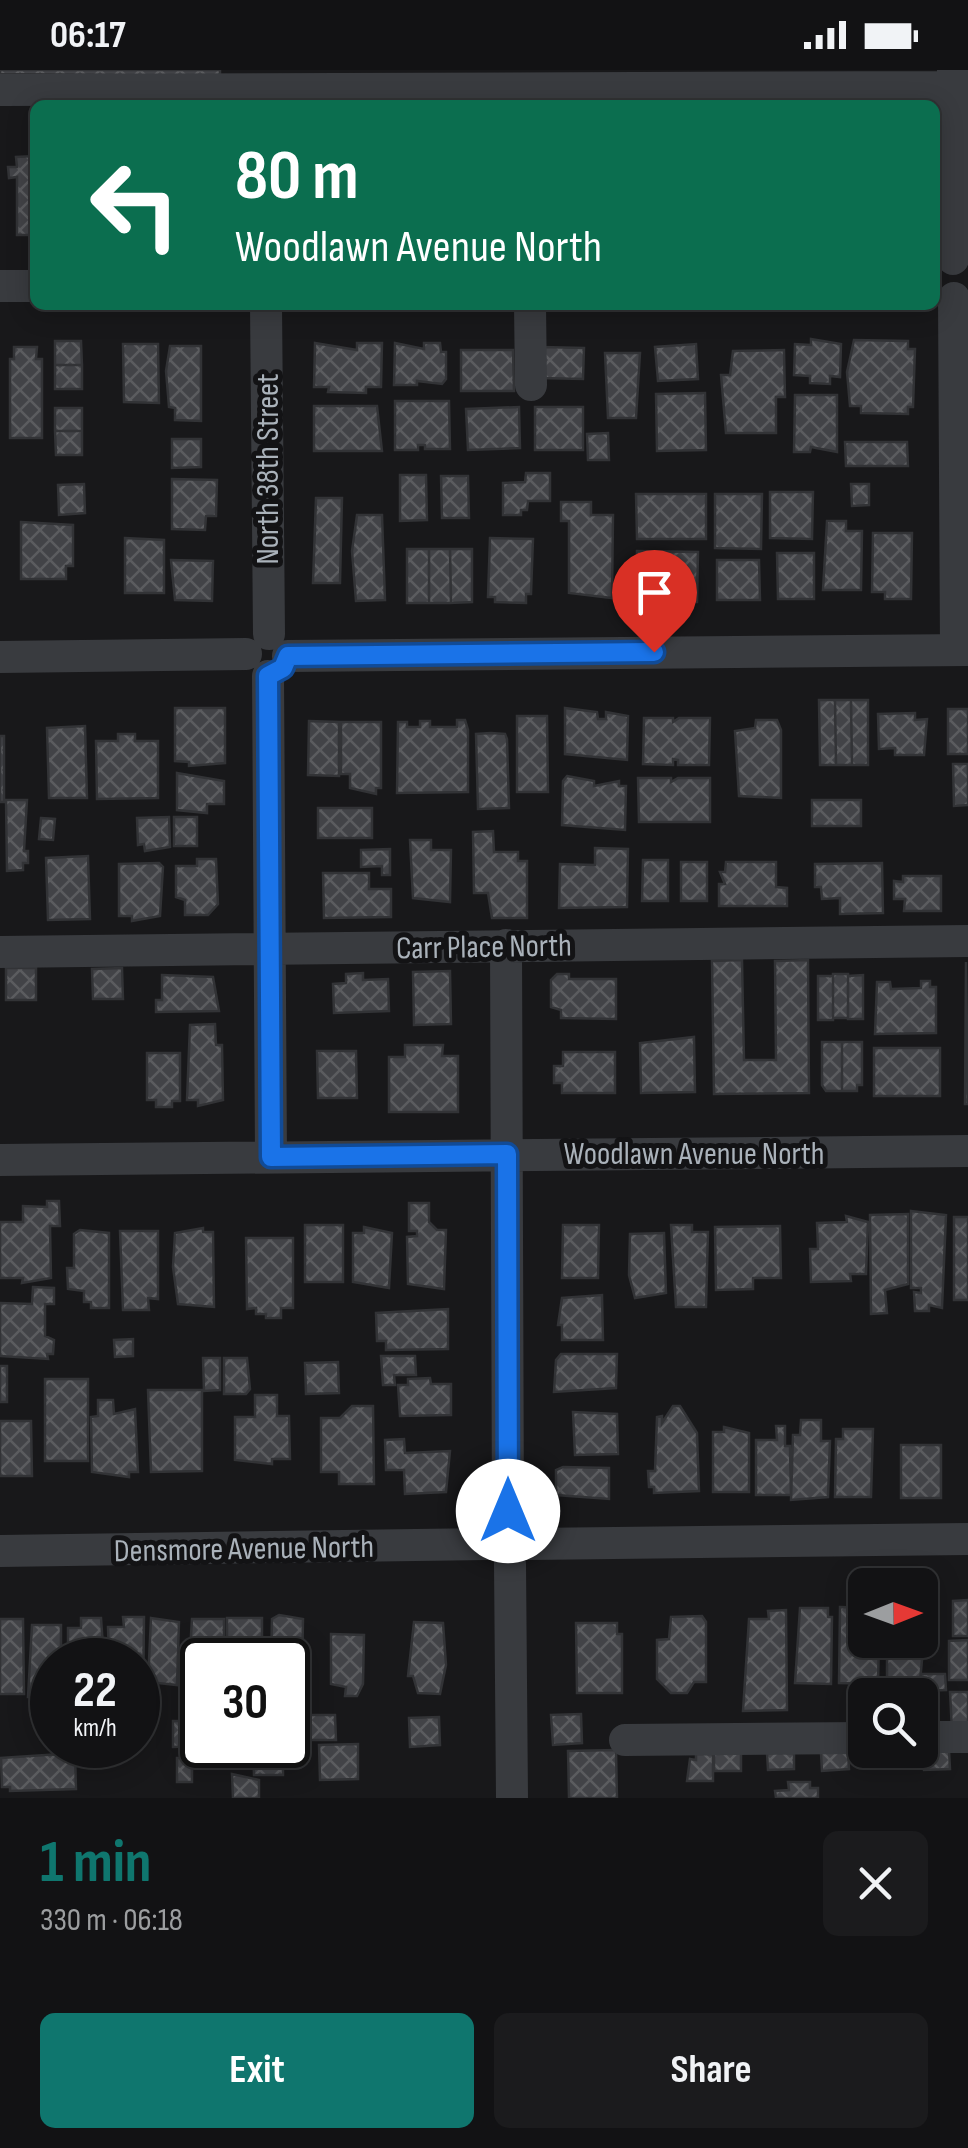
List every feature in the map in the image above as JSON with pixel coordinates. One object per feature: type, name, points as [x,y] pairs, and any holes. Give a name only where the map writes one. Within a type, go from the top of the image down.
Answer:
[{"type":"street","points":[[0,90],[953,78],[952,278],[962,650],[0,657]]},
{"type":"street","points":[[0,286],[30,286]]},
{"type":"street","name":"North 38th Street","points":[[266,310],[271,1157]]},
{"type":"street","points":[[530,310],[530,385]]},
{"type":"street","name":"Carr Place North","points":[[0,952],[968,942]]},
{"type":"street","points":[[506,945],[512,1798]]},
{"type":"street","name":"Woodlawn Avenue North","points":[[0,1160],[968,1151]]},
{"type":"street","name":"Densmore Avenue North","points":[[0,1552],[968,1539]]},
{"type":"street","points":[[938,1737],[968,1737]]},
{"type":"street","points":[[624,1740],[848,1738]]},
{"type":"building","points":[[0,70],[220,70],[220,76],[0,74]]},
{"type":"building","points":[[30,156],[30,235],[17,235],[17,177],[9,178],[8,167],[17,167],[16,157]]},
{"type":"building","points":[[811,339],[841,344],[840,377],[830,376],[830,384],[810,383],[810,376],[794,375],[795,344],[811,345]]},
{"type":"building","points":[[854,340],[908,341],[908,349],[915,349],[913,407],[908,407],[908,414],[861,413],[861,406],[850,406],[847,372]]},
{"type":"building","points":[[55,341],[81,341],[82,365],[55,365]]},
{"type":"building","points":[[315,343],[357,350],[357,343],[382,343],[381,387],[366,387],[366,393],[328,392],[329,387],[314,387]]},
{"type":"building","points":[[395,343],[424,349],[424,343],[440,343],[441,352],[446,352],[446,379],[442,384],[417,381],[417,385],[394,385]]},
{"type":"building","points":[[123,344],[158,344],[159,403],[124,402]]},
{"type":"building","points":[[696,344],[698,379],[658,381],[655,347]]},
{"type":"building","points":[[170,346],[201,346],[201,421],[175,420],[175,408],[169,407],[166,371]]},
{"type":"building","points":[[14,347],[37,347],[36,359],[42,359],[42,438],[10,438],[10,359],[14,359]]},
{"type":"building","points":[[541,347],[584,348],[583,379],[540,378]]},
{"type":"building","points":[[461,350],[513,350],[514,391],[461,391]]},
{"type":"building","points":[[784,350],[785,397],[776,397],[776,433],[726,433],[721,375],[730,375],[733,351]]},
{"type":"building","points":[[605,353],[640,353],[636,418],[608,418]]},
{"type":"building","points":[[55,365],[82,365],[82,389],[55,389]]},
{"type":"building","points":[[705,393],[706,450],[657,451],[656,394]]},
{"type":"building","points":[[795,395],[837,395],[837,452],[811,447],[810,452],[794,452]]},
{"type":"building","points":[[395,401],[449,401],[450,449],[425,449],[425,445],[418,445],[418,450],[395,450]]},
{"type":"building","points":[[314,406],[377,406],[382,451],[314,451]]},
{"type":"building","points":[[519,407],[520,448],[468,450],[466,409]]},
{"type":"building","points":[[535,407],[583,407],[583,450],[535,450]]},
{"type":"building","points":[[55,408],[82,408],[82,431],[55,431]]},
{"type":"building","points":[[55,431],[82,431],[82,455],[56,455]]},
{"type":"building","points":[[608,433],[609,460],[588,460],[587,434]]},
{"type":"building","points":[[172,439],[201,439],[201,467],[172,468]]},
{"type":"building","points":[[845,442],[907,442],[908,466],[846,466]]},
{"type":"building","points":[[526,473],[550,473],[550,501],[528,501],[527,510],[521,510],[521,515],[503,515],[503,483],[525,482]]},
{"type":"building","points":[[400,475],[426,475],[427,520],[400,521]]},
{"type":"building","points":[[441,476],[468,476],[469,518],[442,518]]},
{"type":"building","points":[[172,479],[217,480],[216,516],[206,516],[205,530],[172,529]]},
{"type":"building","points":[[84,484],[85,513],[59,515],[58,485]]},
{"type":"building","points":[[851,484],[869,484],[869,505],[852,506]]},
{"type":"building","points":[[770,492],[813,492],[812,539],[770,538]]},
{"type":"building","points":[[636,494],[706,494],[706,539],[637,539]]},
{"type":"building","points":[[715,494],[762,494],[761,549],[715,548]]},
{"type":"building","points":[[316,498],[342,498],[340,583],[313,583]]},
{"type":"building","points":[[561,502],[591,502],[591,515],[613,515],[612,598],[569,593],[569,521],[561,521]]},
{"type":"building","points":[[357,515],[382,515],[385,600],[356,601],[352,551]]},
{"type":"building","points":[[827,521],[846,521],[846,531],[862,531],[861,590],[823,590]]},
{"type":"building","points":[[21,522],[73,525],[73,566],[66,566],[66,579],[21,579]]},
{"type":"building","points":[[873,533],[912,533],[911,599],[885,599],[885,592],[872,592]]},
{"type":"building","points":[[125,538],[164,540],[164,593],[125,593]]},
{"type":"building","points":[[490,538],[533,539],[531,594],[526,594],[526,603],[495,602],[495,597],[488,597]]},
{"type":"building","points":[[407,549],[429,549],[429,603],[407,603]]},
{"type":"building","points":[[429,549],[450,549],[451,603],[429,603]]},
{"type":"building","points":[[450,549],[472,549],[472,602],[451,603]]},
{"type":"building","points":[[637,551],[698,552],[697,602],[636,601]]},
{"type":"building","points":[[777,553],[814,553],[814,599],[778,599]]},
{"type":"building","points":[[171,560],[213,561],[212,601],[175,600]]},
{"type":"building","points":[[717,560],[759,560],[760,600],[717,600]]},
{"type":"building","points":[[819,700],[835,700],[836,765],[820,765]]},
{"type":"building","points":[[835,700],[851,700],[852,765],[836,765]]},
{"type":"building","points":[[851,700],[868,700],[868,765],[852,765]]},
{"type":"building","points":[[175,708],[225,708],[225,763],[189,766],[189,762],[175,761]]},
{"type":"building","points":[[565,708],[597,712],[598,719],[606,719],[606,712],[628,716],[627,760],[565,754]]},
{"type":"building","points":[[948,709],[968,709],[968,754],[948,754]]},
{"type":"building","points":[[915,713],[915,720],[927,719],[924,755],[895,755],[895,748],[879,749],[878,714]]},
{"type":"building","points":[[517,716],[547,716],[548,792],[517,792]]},
{"type":"building","points":[[644,718],[673,718],[673,722],[679,718],[710,718],[709,765],[678,765],[678,760],[673,759],[673,765],[643,764]]},
{"type":"building","points":[[457,720],[465,720],[468,730],[468,792],[397,793],[398,722],[407,722],[407,727],[420,727],[420,721],[430,721],[430,727],[457,727]]},
{"type":"building","points":[[756,720],[777,720],[781,730],[781,798],[739,796],[735,731],[755,728]]},
{"type":"building","points":[[309,721],[339,722],[339,776],[308,775]]},
{"type":"building","points":[[341,722],[381,722],[381,788],[376,788],[376,794],[350,788],[350,774],[341,774]]},
{"type":"building","points":[[85,726],[87,798],[49,798],[47,728]]},
{"type":"building","points":[[118,734],[135,734],[135,741],[158,741],[158,798],[97,799],[96,741],[118,741]]},
{"type":"building","points":[[476,734],[505,734],[507,739],[509,808],[478,809]]},
{"type":"building","points":[[0,736],[4,736],[4,802],[0,802]]},
{"type":"building","points":[[953,764],[968,764],[968,805],[954,806]]},
{"type":"building","points":[[177,773],[224,781],[224,804],[207,804],[207,813],[177,810]]},
{"type":"building","points":[[567,776],[594,781],[594,786],[619,781],[619,786],[626,786],[625,830],[562,825],[563,781]]},
{"type":"building","points":[[638,778],[671,778],[671,782],[678,778],[710,778],[710,822],[639,822]]},
{"type":"building","points":[[6,800],[27,800],[24,851],[28,851],[28,863],[23,863],[23,870],[7,871]]},
{"type":"building","points":[[812,800],[861,800],[861,826],[812,826]]},
{"type":"building","points":[[318,808],[372,808],[372,838],[318,838]]},
{"type":"building","points":[[169,817],[170,847],[145,851],[144,844],[138,845],[137,818]]},
{"type":"building","points":[[174,817],[197,817],[197,846],[174,846]]},
{"type":"building","points":[[41,818],[55,819],[53,840],[39,839]]},
{"type":"building","points":[[493,831],[494,852],[518,852],[518,861],[527,861],[527,918],[492,918],[488,893],[474,893],[473,832]]},
{"type":"building","points":[[410,840],[431,840],[431,850],[451,850],[450,902],[413,898]]},
{"type":"building","points":[[595,848],[628,849],[627,907],[559,908],[560,864],[595,865]]},
{"type":"building","points":[[390,849],[390,875],[382,875],[382,866],[361,867],[361,850]]},
{"type":"building","points":[[88,856],[90,919],[48,920],[46,858]]},
{"type":"building","points":[[197,859],[216,859],[218,904],[208,915],[185,915],[185,900],[176,897],[176,866],[197,866]]},
{"type":"building","points":[[643,860],[668,860],[668,901],[642,901]]},
{"type":"building","points":[[681,862],[707,862],[707,901],[681,901]]},
{"type":"building","points":[[726,862],[776,862],[776,887],[787,888],[787,906],[719,906],[719,884],[725,884],[720,872],[725,872]]},
{"type":"building","points":[[159,863],[163,867],[160,916],[132,921],[132,916],[119,916],[119,864]]},
{"type":"building","points":[[882,863],[883,913],[840,914],[840,898],[822,899],[821,887],[815,887],[815,864]]},
{"type":"building","points":[[323,873],[369,873],[369,889],[391,889],[391,917],[324,918]]},
{"type":"building","points":[[903,876],[941,876],[941,911],[904,911],[905,899],[894,899],[894,881],[903,882]]},
{"type":"building","points":[[742,960],[744,1060],[776,1060],[775,961],[808,960],[809,1093],[714,1094],[712,961]]},
{"type":"building","points":[[966,962],[968,1104],[965,1104]]},
{"type":"building","points":[[6,968],[36,968],[36,1000],[6,1000]]},
{"type":"building","points":[[122,968],[123,999],[93,999],[92,969]]},
{"type":"building","points":[[450,971],[451,1024],[414,1025],[413,972]]},
{"type":"building","points":[[363,973],[363,980],[388,979],[389,1011],[334,1013],[333,984],[346,983],[346,974]]},
{"type":"building","points":[[557,974],[569,974],[569,979],[616,979],[616,1019],[561,1018],[561,1010],[551,1007],[551,980]]},
{"type":"building","points":[[833,974],[848,974],[848,1018],[833,1018]]},
{"type":"building","points":[[162,975],[213,977],[219,1011],[156,1012],[156,1000],[162,1000]]},
{"type":"building","points":[[863,975],[863,1019],[848,1019],[848,976]]},
{"type":"building","points":[[818,976],[833,976],[833,1020],[818,1020]]},
{"type":"building","points":[[921,981],[930,981],[930,987],[936,987],[936,1033],[875,1034],[877,982],[890,982],[891,989],[921,988]]},
{"type":"building","points":[[215,1024],[216,1045],[222,1045],[223,1100],[198,1106],[198,1100],[187,1100],[190,1025]]},
{"type":"building","points":[[694,1037],[695,1092],[641,1093],[640,1043]]},
{"type":"building","points":[[822,1042],[842,1042],[842,1091],[826,1091],[822,1085]]},
{"type":"building","points":[[842,1042],[862,1042],[862,1085],[857,1085],[857,1091],[842,1091]]},
{"type":"building","points":[[405,1045],[443,1045],[442,1056],[458,1056],[458,1112],[389,1112],[389,1057],[405,1057]]},
{"type":"building","points":[[874,1048],[940,1048],[940,1096],[874,1096]]},
{"type":"building","points":[[317,1051],[356,1051],[357,1098],[318,1098]]},
{"type":"building","points":[[563,1052],[615,1052],[615,1093],[562,1093],[562,1083],[554,1083],[554,1066],[563,1066]]},
{"type":"building","points":[[147,1053],[180,1053],[180,1101],[172,1101],[172,1107],[156,1107],[156,1100],[147,1100]]},
{"type":"building","points":[[47,1201],[59,1201],[60,1226],[50,1226],[51,1278],[22,1283],[23,1278],[0,1278],[0,1222],[23,1222],[23,1206],[47,1207]]},
{"type":"building","points":[[409,1203],[429,1203],[429,1222],[437,1230],[446,1230],[444,1289],[408,1284],[407,1237],[417,1236],[417,1231],[409,1231]]},
{"type":"building","points":[[911,1211],[946,1215],[942,1308],[929,1305],[929,1311],[915,1311],[914,1292],[921,1293],[921,1288],[911,1288]]},
{"type":"building","points":[[908,1214],[908,1284],[885,1290],[887,1313],[871,1314],[870,1215]]},
{"type":"building","points":[[846,1216],[868,1222],[866,1274],[850,1274],[851,1281],[811,1282],[810,1249],[818,1249],[817,1223],[847,1222]]},
{"type":"building","points":[[954,1217],[968,1217],[968,1300],[954,1300]]},
{"type":"building","points":[[305,1225],[343,1225],[343,1282],[305,1282]]},
{"type":"building","points":[[563,1225],[599,1225],[598,1278],[562,1278]]},
{"type":"building","points":[[671,1225],[692,1225],[692,1232],[708,1232],[706,1307],[676,1307]]},
{"type":"building","points":[[780,1226],[781,1278],[753,1278],[753,1289],[716,1290],[715,1227]]},
{"type":"building","points":[[364,1227],[392,1233],[389,1288],[353,1282],[353,1233],[364,1233]]},
{"type":"building","points":[[203,1228],[203,1232],[213,1232],[214,1307],[178,1304],[173,1267],[175,1233]]},
{"type":"building","points":[[80,1230],[109,1233],[109,1308],[91,1308],[91,1302],[84,1302],[84,1291],[68,1289],[67,1268],[74,1268],[74,1234]]},
{"type":"building","points":[[120,1231],[158,1231],[158,1299],[148,1298],[149,1310],[123,1310]]},
{"type":"building","points":[[664,1233],[666,1293],[635,1298],[629,1275],[630,1234]]},
{"type":"building","points":[[246,1238],[293,1238],[293,1308],[281,1308],[281,1318],[266,1318],[266,1314],[256,1314],[256,1308],[247,1309]]},
{"type":"building","points":[[33,1287],[54,1288],[54,1304],[45,1304],[45,1336],[54,1340],[53,1354],[47,1354],[48,1359],[0,1356],[0,1303],[32,1304]]},
{"type":"building","points":[[602,1295],[603,1340],[562,1340],[562,1325],[558,1325],[562,1298]]},
{"type":"building","points":[[448,1309],[448,1349],[386,1350],[386,1341],[377,1341],[376,1313]]},
{"type":"building","points":[[133,1339],[133,1356],[115,1357],[114,1340]]},
{"type":"building","points":[[561,1354],[617,1354],[616,1388],[554,1392],[556,1360]]},
{"type":"building","points":[[381,1356],[415,1356],[416,1375],[394,1375],[395,1385],[383,1385]]},
{"type":"building","points":[[203,1358],[220,1358],[220,1390],[204,1391]]},
{"type":"building","points":[[224,1358],[247,1358],[250,1389],[246,1394],[224,1394]]},
{"type":"building","points":[[338,1362],[339,1393],[306,1394],[305,1363]]},
{"type":"building","points":[[0,1366],[7,1366],[7,1402],[0,1402]]},
{"type":"building","points":[[430,1378],[431,1384],[451,1384],[451,1415],[400,1416],[398,1385],[408,1385],[408,1379]]},
{"type":"building","points":[[45,1379],[88,1379],[88,1461],[45,1461]]},
{"type":"building","points":[[148,1390],[202,1390],[202,1471],[151,1472]]},
{"type":"building","points":[[255,1395],[277,1395],[277,1416],[289,1416],[290,1459],[272,1459],[272,1464],[235,1460],[235,1417],[255,1417]]},
{"type":"building","points":[[98,1400],[113,1400],[114,1414],[135,1409],[138,1472],[129,1472],[129,1477],[92,1472],[91,1417],[98,1416]]},
{"type":"building","points":[[352,1406],[373,1406],[374,1484],[339,1484],[339,1472],[321,1472],[321,1418],[340,1418]]},
{"type":"building","points":[[673,1406],[680,1406],[697,1433],[699,1491],[654,1493],[654,1487],[649,1487],[648,1471],[655,1471],[657,1417],[662,1416],[662,1423]]},
{"type":"building","points":[[573,1412],[617,1414],[618,1454],[575,1455]]},
{"type":"building","points":[[801,1420],[821,1420],[821,1441],[830,1441],[828,1497],[791,1500],[793,1435],[800,1435]]},
{"type":"building","points":[[0,1421],[31,1421],[32,1476],[0,1476]]},
{"type":"building","points":[[776,1426],[785,1426],[785,1446],[790,1446],[791,1495],[756,1495],[756,1440],[777,1440]]},
{"type":"building","points":[[724,1427],[749,1433],[749,1492],[713,1492],[713,1432],[724,1432]]},
{"type":"building","points":[[843,1429],[873,1429],[871,1497],[835,1497],[836,1439],[843,1439]]},
{"type":"building","points":[[404,1439],[405,1453],[450,1451],[446,1492],[405,1494],[404,1470],[386,1470],[385,1440]]},
{"type":"building","points":[[901,1445],[941,1445],[941,1498],[901,1498]]},
{"type":"building","points":[[609,1468],[609,1499],[556,1495],[556,1470]]},
{"type":"building","points":[[968,1600],[968,1636],[953,1636],[953,1601]]},
{"type":"building","points":[[840,1607],[848,1607],[848,1658],[879,1658],[878,1678],[848,1678],[848,1683],[839,1683]]},
{"type":"building","points":[[800,1608],[828,1608],[828,1617],[832,1617],[831,1684],[795,1683]]},
{"type":"building","points":[[786,1610],[787,1710],[743,1711],[749,1619],[769,1619],[768,1611]]},
{"type":"building","points":[[279,1615],[303,1619],[303,1638],[272,1638],[272,1619]]},
{"type":"building","points":[[702,1616],[706,1622],[706,1682],[694,1682],[687,1693],[671,1693],[657,1679],[657,1640],[669,1639],[671,1617]]},
{"type":"building","points":[[123,1617],[144,1617],[144,1638],[108,1638],[108,1627],[124,1627]]},
{"type":"building","points":[[81,1618],[101,1618],[102,1638],[68,1638],[68,1628],[81,1628]]},
{"type":"building","points":[[151,1618],[179,1622],[177,1685],[160,1683],[160,1638],[150,1638]]},
{"type":"building","points":[[227,1618],[262,1618],[262,1638],[227,1638]]},
{"type":"building","points":[[0,1619],[23,1619],[24,1694],[0,1694]]},
{"type":"building","points":[[192,1619],[224,1619],[224,1638],[191,1638]]},
{"type":"building","points":[[414,1622],[443,1623],[446,1665],[440,1694],[418,1693],[413,1676],[408,1676]]},
{"type":"building","points":[[576,1623],[617,1623],[617,1634],[622,1634],[622,1693],[577,1693]]},
{"type":"building","points":[[32,1625],[61,1625],[61,1638],[31,1638]]},
{"type":"building","points":[[331,1634],[364,1635],[363,1684],[357,1696],[345,1696],[346,1687],[331,1684]]},
{"type":"building","points":[[968,1640],[968,1680],[949,1680],[949,1641]]},
{"type":"building","points":[[887,1658],[922,1658],[920,1678],[887,1678]]},
{"type":"building","points":[[921,1674],[945,1674],[946,1690],[938,1690],[938,1678],[921,1678]]},
{"type":"building","points":[[950,1692],[968,1692],[968,1731],[952,1731]]},
{"type":"building","points":[[581,1714],[582,1743],[553,1745],[551,1715]]},
{"type":"building","points":[[310,1715],[335,1715],[336,1740],[310,1740]]},
{"type":"building","points":[[439,1717],[440,1745],[410,1747],[409,1718]]},
{"type":"building","points":[[173,1721],[180,1721],[180,1747],[173,1747]]},
{"type":"building","points":[[358,1744],[358,1779],[320,1780],[319,1745]]},
{"type":"building","points":[[616,1750],[617,1798],[569,1798],[568,1751]]},
{"type":"building","points":[[949,1750],[950,1769],[924,1770],[938,1768],[938,1751]]},
{"type":"building","points":[[848,1751],[849,1769],[822,1771],[821,1753]]},
{"type":"building","points":[[741,1753],[741,1771],[714,1771],[714,1754]]},
{"type":"building","points":[[767,1753],[794,1753],[794,1769],[768,1770]]},
{"type":"building","points":[[696,1754],[713,1754],[713,1781],[687,1781],[690,1759],[696,1760]]},
{"type":"building","points":[[30,1756],[30,1768],[75,1768],[76,1789],[10,1791],[10,1787],[2,1787],[1,1758]]},
{"type":"building","points":[[177,1758],[180,1768],[192,1768],[192,1782],[177,1782]]},
{"type":"building","points":[[254,1768],[283,1768],[283,1775],[254,1775]]},
{"type":"building","points":[[232,1774],[259,1780],[259,1798],[233,1798]]},
{"type":"building","points":[[788,1782],[810,1782],[810,1788],[818,1788],[818,1798],[776,1798],[775,1791],[789,1790]]},
{"type":"route","points":[[508,1511],[507,1154],[271,1157],[268,676],[283,668],[288,656],[654,652]]}]
